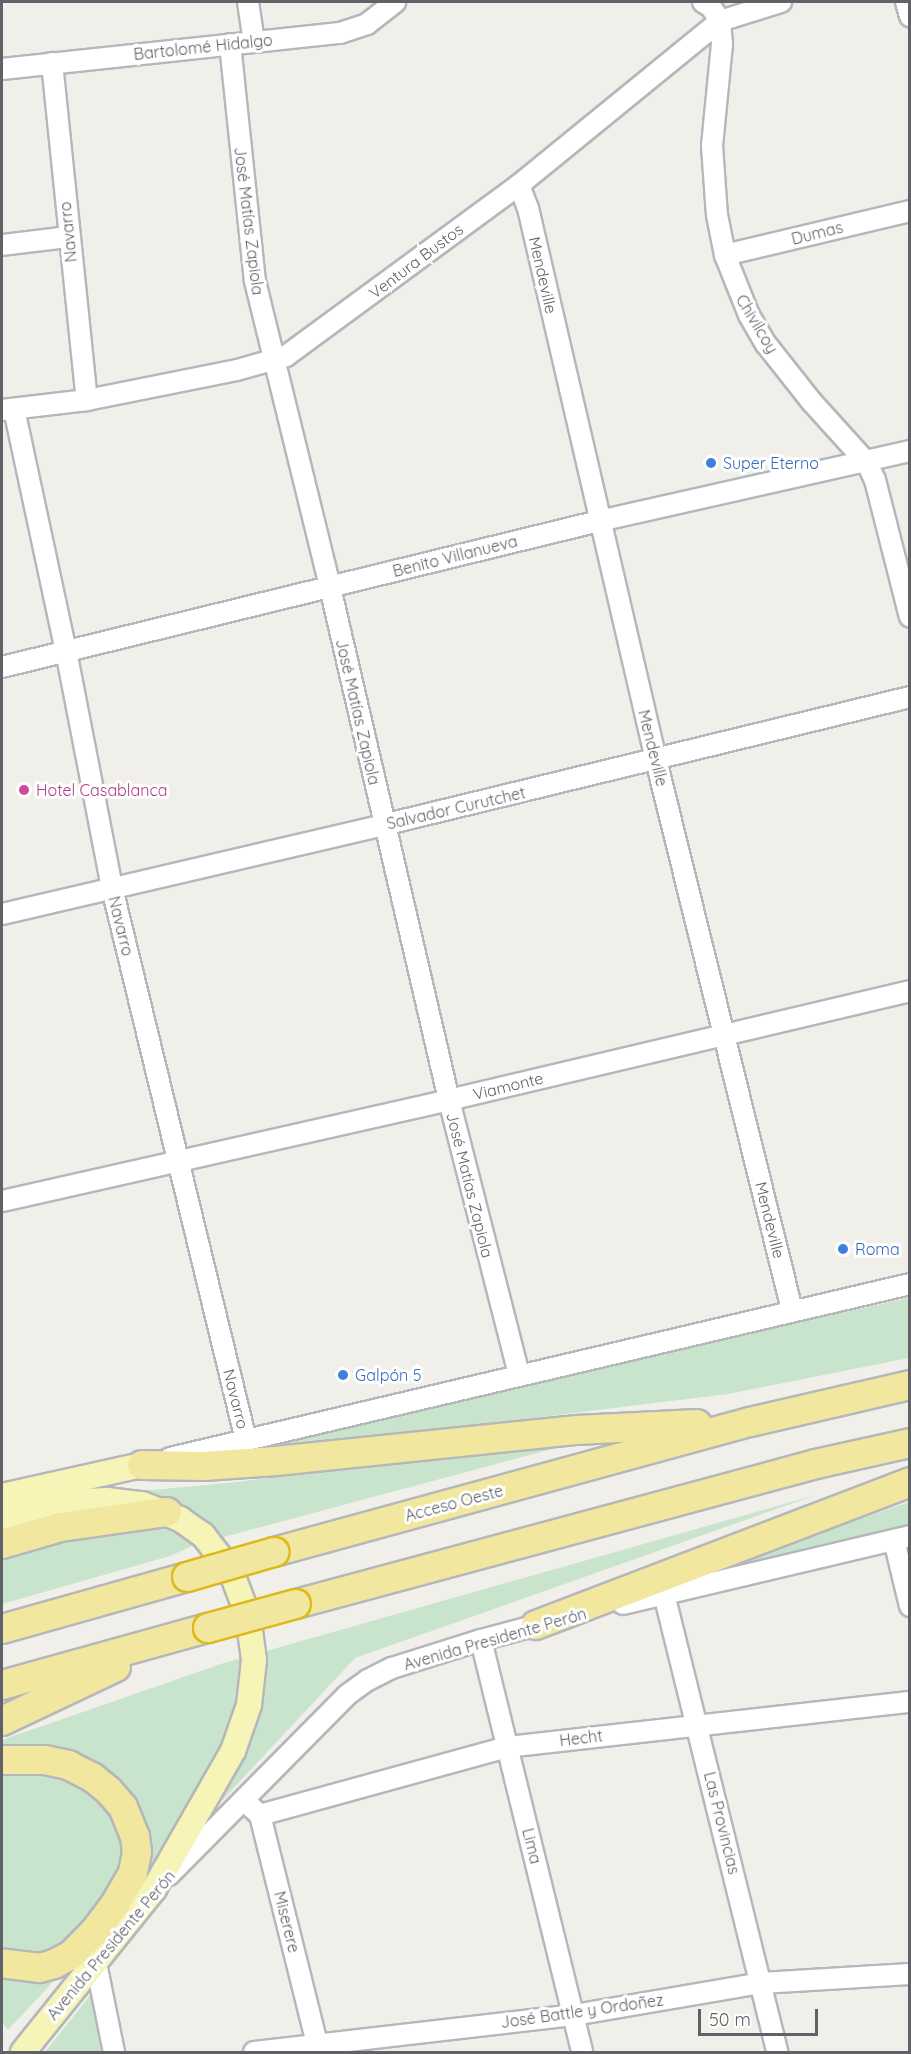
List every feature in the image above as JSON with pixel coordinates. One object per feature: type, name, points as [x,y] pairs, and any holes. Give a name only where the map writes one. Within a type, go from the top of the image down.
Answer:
[{"type":"highway","name":"Acceso Oeste","points":[[2,1629],[750,1422],[909,1385]]},
{"type":"highway","points":[[142,1465],[204,1466],[288,1460],[578,1430],[750,1422]]},
{"type":"highway","points":[[2,1685],[816,1464],[909,1443]]},
{"type":"highway","points":[[536,1625],[909,1482]]},
{"type":"highway","points":[[2,1544],[61,1527],[166,1512]]},
{"type":"highway","points":[[2,1721],[178,1637]]},
{"type":"highway","points":[[2,1760],[45,1760],[68,1765],[92,1777],[123,1807],[132,1826],[137,1852],[133,1873],[116,1903],[94,1932],[71,1955],[40,1968],[2,1963]]},
{"type":"main road","points":[[2,1496],[142,1465]]},
{"type":"main road","points":[[2,1517],[96,1500],[132,1502],[166,1512],[203,1535],[231,1571],[248,1616],[254,1660],[249,1705],[232,1751],[154,1890]]},
{"type":"main road","name":"Avenida Presidente Perón","points":[[23,2052],[154,1890]]},
{"type":"street","points":[[248,2],[254,42]]},
{"type":"street","name":"Bartolomé Hidalgo","points":[[2,69],[340,33],[366,24],[395,2]]},
{"type":"street","points":[[703,2],[711,7],[720,21]]},
{"type":"street","name":"Ventura Bustos","points":[[8,410],[87,400],[273,360],[296,350],[519,185],[720,21],[781,2]]},
{"type":"street","points":[[906,2],[909,16]]},
{"type":"street","name":"Chivilcoy","points":[[720,21],[722,44],[712,146],[717,215],[725,255],[748,315],[766,344],[811,401],[867,463],[875,480],[909,617]]},
{"type":"street","name":"José Matías Zapiola","points":[[230,44],[255,281],[330,587],[449,1100],[519,1375]]},
{"type":"street","name":"Navarro","points":[[52,63],[68,237],[87,400]]},
{"type":"street","name":"Mendeville","points":[[519,185],[528,208],[656,760],[792,1310]]},
{"type":"street","name":"Dumas","points":[[725,255],[909,211]]},
{"type":"street","points":[[2,245],[68,237]]},
{"type":"street","name":"Navarro","points":[[8,410],[66,651],[112,888],[246,1440]]},
{"type":"street","name":"Benito Villanueva","points":[[2,667],[600,521],[867,463],[909,451]]},
{"type":"street","name":"Salvador Curutchet","points":[[2,914],[656,760],[909,697]]},
{"type":"street","name":"Viamonte","points":[[2,1201],[449,1100],[909,991]]},
{"type":"street","points":[[142,1465],[909,1284]]},
{"type":"street","points":[[902,1538],[909,1606]]},
{"type":"street","name":"Avenida Presidente Perón","points":[[154,1890],[347,1695],[368,1680],[392,1668],[536,1625],[902,1538]]},
{"type":"street","name":"Las Provincias","points":[[664,1594],[698,1724],[777,2052]]},
{"type":"street","name":"Lima","points":[[481,1640],[582,2052]]},
{"type":"street","name":"Hecht","points":[[260,1815],[507,1747],[909,1702]]},
{"type":"street","points":[[243,1798],[260,1815]]},
{"type":"street","name":"Miserere","points":[[260,1815],[318,2048]]},
{"type":"street","points":[[96,1963],[114,2052]]},
{"type":"street","name":"José Battle y Ordoñez","points":[[254,2052],[318,2048],[574,2015],[761,1983],[909,1974]]},
{"type":"green space","points":[[909,1298],[909,1358],[728,1394],[288,1448],[277,1445],[277,1443],[692,1346]]},
{"type":"green space","points":[[582,1441],[220,1538],[206,1522],[180,1507],[131,1492],[238,1482],[503,1446]]},
{"type":"green space","points":[[816,1495],[355,1658],[8,2030],[2,2022],[2,1740],[224,1663]]},
{"type":"green space","points":[[909,1502],[909,1531],[699,1580],[763,1553]]},
{"type":"green space","points":[[167,1529],[197,1544],[170,1556],[2,1604],[2,1531]]},
{"type":"green space","points":[[92,1993],[102,2052],[45,2052]]},
{"type":"place","name":"Super Eterno","points":[[711,463]]},
{"type":"place","name":"Hotel Casablanca","points":[[24,790]]},
{"type":"place","name":"Roma","points":[[843,1249]]},
{"type":"place","name":"Galpón 5","points":[[343,1375]]}]
